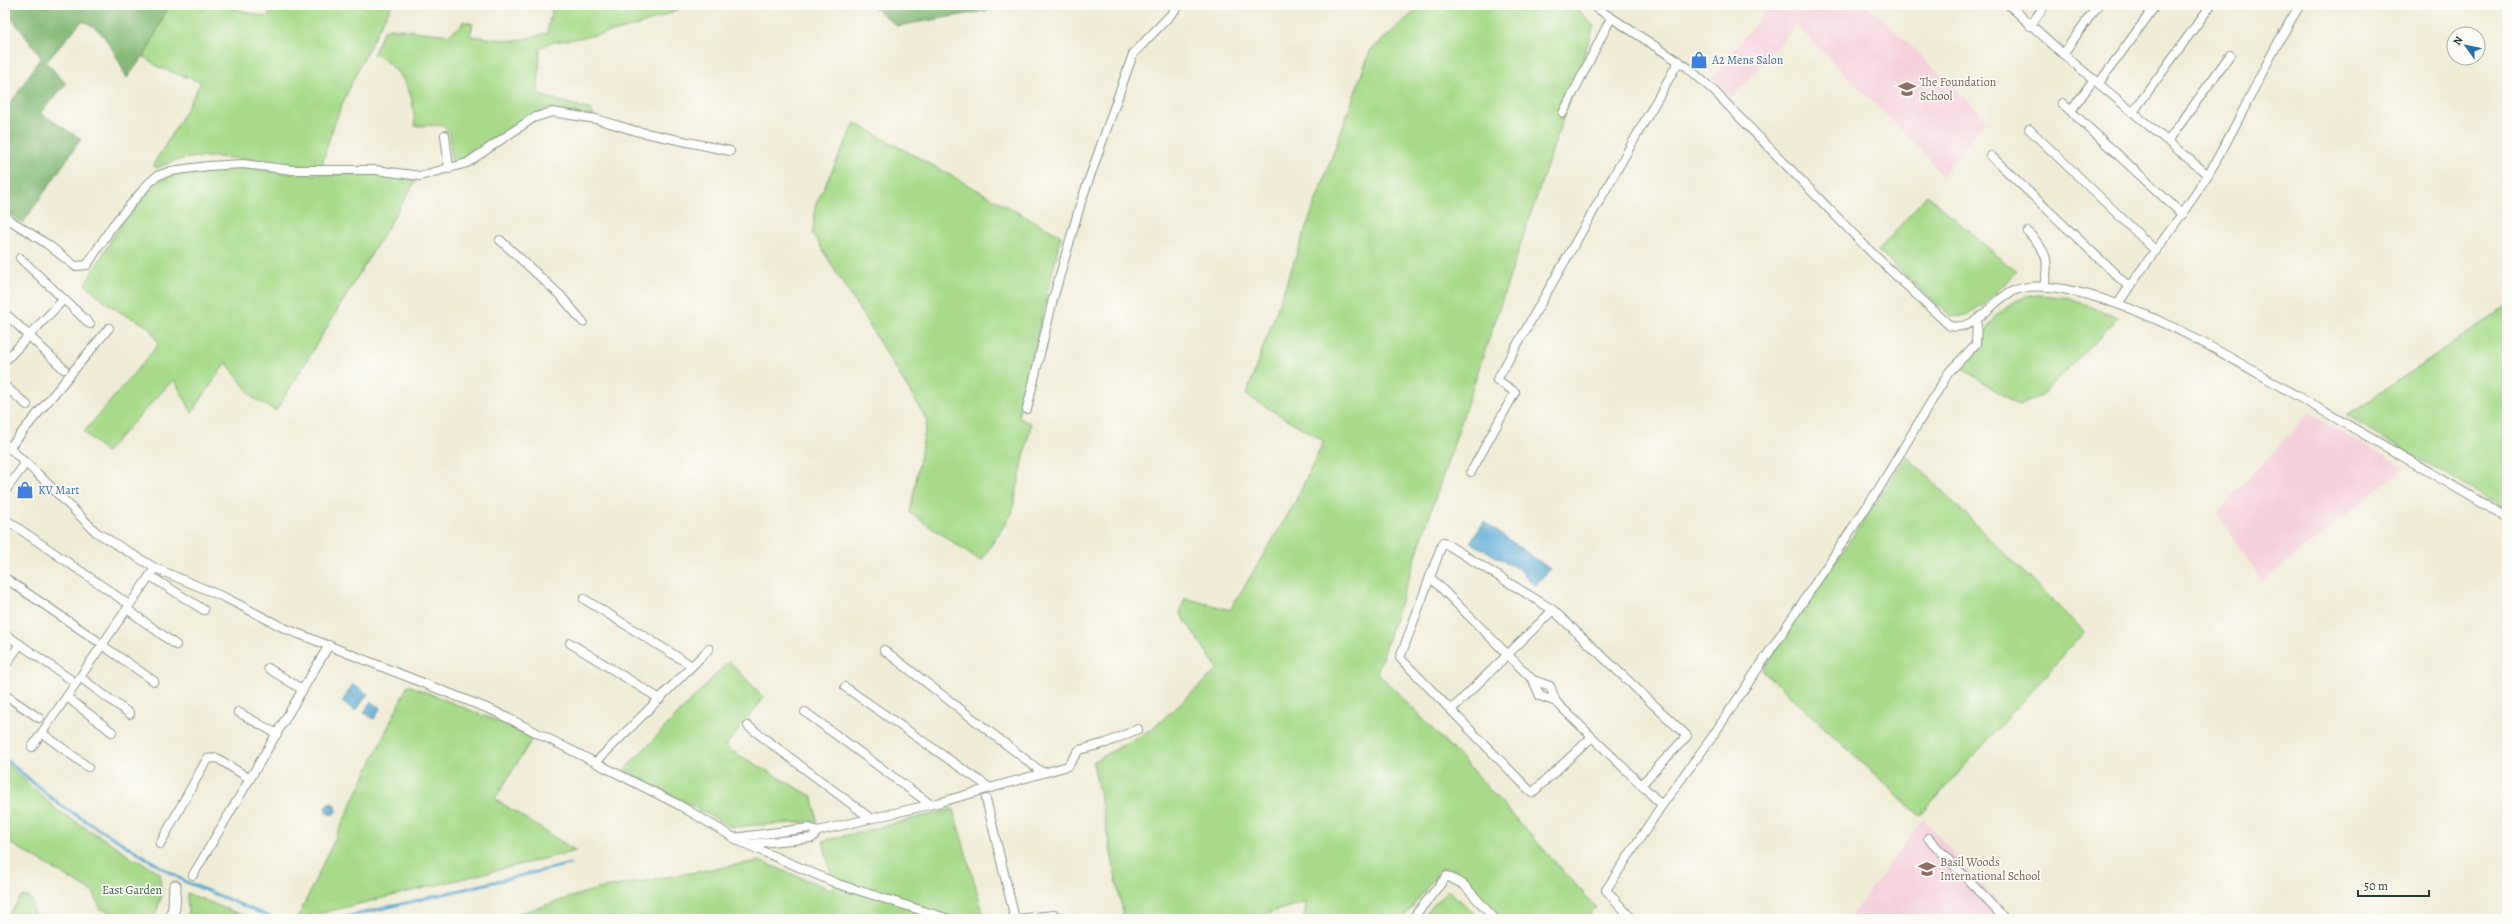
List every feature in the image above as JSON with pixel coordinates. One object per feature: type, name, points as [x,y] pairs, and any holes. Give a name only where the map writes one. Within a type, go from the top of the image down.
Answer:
[{"type":"street","points":[[1027,409],[1052,299],[1076,217],[1122,82],[1133,54],[1180,5]]},
{"type":"street","points":[[1592,5],[1679,61],[1714,91],[1872,253],[1950,326],[1961,328],[1976,321],[1996,302],[2010,292],[2022,288],[2044,287],[2118,304],[2185,331],[2507,518]]},
{"type":"street","points":[[2009,5],[2030,26],[2208,175]]},
{"type":"street","points":[[2030,26],[2045,5]]},
{"type":"street","points":[[2063,54],[2098,5]]},
{"type":"street","points":[[2071,110],[2156,5]]},
{"type":"street","points":[[2133,112],[2211,5]]},
{"type":"street","points":[[2118,304],[2182,215],[2208,175],[2280,35],[2300,5]]},
{"type":"street","points":[[1563,113],[1611,18]]},
{"type":"street","points":[[2168,142],[2230,55]]},
{"type":"street","points":[[1471,472],[1515,392],[1497,380],[1679,61]]},
{"type":"street","points":[[2062,103],[2182,215]]},
{"type":"street","points":[[5,217],[48,244],[75,266],[82,266],[87,265],[113,225],[148,184],[157,176],[171,171],[208,166],[243,164],[292,170],[375,170],[420,176],[467,163],[533,118],[552,112],[596,119],[636,131],[730,151]]},
{"type":"street","points":[[2030,129],[2156,251]]},
{"type":"street","points":[[445,135],[449,168]]},
{"type":"street","points":[[1991,156],[2129,287]]},
{"type":"street","points":[[2028,232],[2044,249],[2048,271],[2044,287]]},
{"type":"street","points":[[500,240],[561,296],[583,322]]},
{"type":"street","points":[[20,258],[90,324]]},
{"type":"street","points":[[5,361],[28,335],[64,300]]},
{"type":"street","points":[[5,313],[64,369]]},
{"type":"street","points":[[1632,919],[1606,890],[1662,805],[1710,740],[1878,490],[1949,372],[1976,344],[1976,321]]},
{"type":"street","points":[[109,328],[7,446],[41,477],[96,532],[155,568],[226,598],[284,628],[494,711],[679,805],[733,838],[746,844],[838,884],[949,919]]},
{"type":"street","points":[[5,386],[27,405]]},
{"type":"street","points":[[5,491],[25,464]]},
{"type":"street","points":[[5,519],[124,601]]},
{"type":"street","points":[[1592,737],[1532,793],[1400,658],[1443,542],[1553,610],[1687,736],[1641,785]]},
{"type":"street","points":[[32,748],[81,678],[99,643],[127,609],[155,568]]},
{"type":"street","points":[[150,576],[204,610]]},
{"type":"street","points":[[1430,577],[1533,680],[1540,696],[1556,702],[1662,805]]},
{"type":"street","points":[[5,578],[154,681]]},
{"type":"street","points":[[584,599],[692,666]]},
{"type":"street","points":[[127,609],[176,644]]},
{"type":"street","points":[[1451,710],[1553,610]]},
{"type":"street","points":[[5,634],[70,679]]},
{"type":"street","points":[[5,666],[20,644]]},
{"type":"street","points":[[570,644],[660,699]]},
{"type":"street","points":[[193,875],[329,646]]},
{"type":"street","points":[[596,762],[709,649]]},
{"type":"street","points":[[884,650],[1043,773]]},
{"type":"street","points":[[268,668],[303,690]]},
{"type":"street","points":[[81,678],[130,714]]},
{"type":"street","points":[[1533,680],[1550,686],[1556,702]]},
{"type":"street","points":[[845,687],[990,788]]},
{"type":"street","points":[[5,695],[39,718]]},
{"type":"street","points":[[67,697],[112,732]]},
{"type":"street","points":[[238,712],[277,734]]},
{"type":"street","points":[[805,712],[930,804]]},
{"type":"street","points":[[748,726],[870,818]]},
{"type":"street","points":[[733,838],[809,828],[818,831],[990,788],[1068,766],[1079,750],[1087,746],[1106,743],[1138,729]]},
{"type":"street","points":[[42,732],[88,767]]},
{"type":"street","points":[[160,844],[207,759],[217,758],[250,779]]},
{"type":"street","points":[[986,799],[1015,919],[1054,916],[1064,919]]},
{"type":"street","points":[[746,844],[812,838],[818,831]]},
{"type":"street","points":[[1928,838],[2005,919]]},
{"type":"street","points":[[1412,919],[1447,876],[1464,885],[1495,919]]},
{"type":"street","points":[[170,919],[174,908],[175,886]]},
{"type":"shaded area","name":"The Foundation School","points":[[1770,5],[1868,5],[1987,119],[1942,177],[1927,156],[1796,25],[1731,99],[1712,78]]},
{"type":"shaded area","points":[[2309,413],[2405,468],[2262,582],[2217,513]]},
{"type":"shaded area","name":"Basil Woods International School","points":[[1923,819],[2014,919],[1849,919]]},
{"type":"green space","points":[[5,5],[169,5],[148,50],[127,78],[104,36],[90,24],[82,21],[46,62],[66,84],[40,113],[81,139],[23,223],[5,212],[5,112],[41,57],[5,9]]},
{"type":"green space","points":[[169,5],[220,5],[266,17],[278,5],[392,5],[351,84],[334,126],[322,166],[302,166],[216,157],[195,157],[175,161],[157,168],[153,165],[201,82],[160,68],[143,56]]},
{"type":"green space","points":[[553,5],[686,5],[653,20],[637,25],[603,34],[549,43],[540,49],[538,92],[543,96],[591,110],[594,116],[546,109],[516,124],[465,160],[453,164],[451,158],[450,133],[442,125],[415,126],[411,99],[402,77],[383,59],[373,55],[383,32],[389,28],[449,35],[461,26],[463,21],[473,24],[470,36],[516,41],[547,33]]},
{"type":"green space","points":[[871,5],[1002,5],[1002,8],[897,26]]},
{"type":"green space","points":[[1422,5],[1573,5],[1594,26],[1377,672],[1460,757],[1596,907],[1588,919],[1503,919],[1455,869],[1442,868],[1403,919],[1304,919],[1306,902],[1248,919],[1124,919],[1093,762],[1152,729],[1218,669],[1180,613],[1185,598],[1230,610],[1293,506],[1324,441],[1246,395],[1370,51]]},
{"type":"green space","points":[[855,123],[1061,236],[1018,417],[1031,424],[1012,513],[981,561],[910,513],[927,420],[813,234],[815,206]]},
{"type":"green space","points":[[246,167],[288,174],[375,174],[417,179],[276,411],[253,398],[226,362],[192,413],[174,379],[106,452],[84,432],[158,345],[155,337],[147,326],[113,307],[85,284],[113,237],[135,205],[148,191],[162,180],[176,173],[193,169]]},
{"type":"green space","points":[[1927,195],[2016,272],[1986,302],[1969,313],[1960,316],[1950,316],[1878,251]]},
{"type":"green space","points":[[2039,295],[2070,298],[2118,318],[2041,396],[2019,406],[1962,368],[1984,332],[2002,311],[2012,303],[2025,297]]},
{"type":"green space","points":[[2507,306],[2507,498],[2502,507],[2346,416]]},
{"type":"green space","points":[[1907,456],[2084,632],[1920,816],[1762,670]]},
{"type":"green space","points":[[729,661],[764,698],[725,747],[813,797],[817,821],[731,827],[624,770]]},
{"type":"green space","points":[[408,685],[534,736],[495,799],[576,851],[297,919]]},
{"type":"green space","name":"East Garden","points":[[5,762],[58,811],[119,848],[135,861],[136,859],[160,873],[161,898],[154,919],[123,919],[113,913],[101,909],[93,892],[5,840]]},
{"type":"green space","points":[[953,809],[985,919],[501,919],[597,889],[759,861],[835,891],[823,841]]},
{"type":"green space","points":[[1448,890],[1480,919],[1420,919]]},
{"type":"green space","points":[[187,893],[251,919],[185,919],[188,913]]},
{"type":"green space","points":[[25,896],[32,899],[33,913],[40,919],[6,919],[21,897]]},
{"type":"water","points":[[1484,522],[1550,569],[1535,586],[1520,570],[1470,542]]},
{"type":"water","points":[[353,684],[368,694],[356,711],[342,702]]},
{"type":"water","points":[[370,702],[381,708],[374,719],[364,713]]},
{"type":"water","points":[[331,803],[335,805],[337,809],[335,813],[331,815],[327,813],[325,809],[327,805]]},
{"type":"waterway","points":[[5,759],[60,805],[184,881],[275,919]]},
{"type":"waterway","points":[[338,919],[570,864]]},
{"type":"place","name":"A2 Mens Salon","points":[[1699,60]]},
{"type":"place","name":"The Foundation School","points":[[1907,89]]},
{"type":"place","name":"KV Mart","points":[[25,490]]},
{"type":"place","name":"Basil Woods International School","points":[[1927,869]]}]
